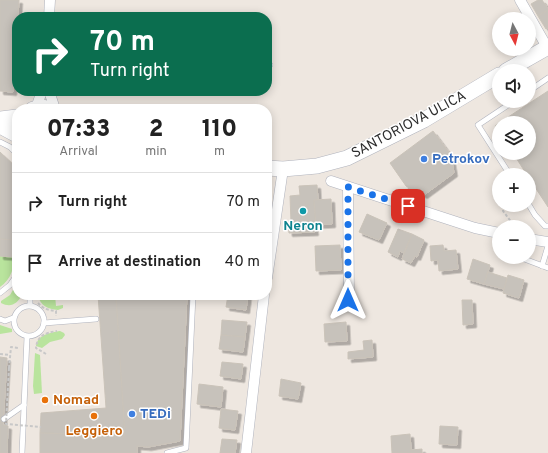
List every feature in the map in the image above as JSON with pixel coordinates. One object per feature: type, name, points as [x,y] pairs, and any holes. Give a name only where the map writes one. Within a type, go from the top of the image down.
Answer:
[{"type":"main road","points":[[518,64],[548,47]]},
{"type":"main road","name":"SANTORIOVA ULICA","points":[[272,168],[283,169],[317,166],[347,158],[424,120],[492,79]]},
{"type":"main road","points":[[0,119],[12,118]]},
{"type":"main road","points":[[0,126],[12,132]]},
{"type":"street","points":[[49,12],[50,0]]},
{"type":"street","points":[[520,0],[548,47]]},
{"type":"street","points":[[272,244],[283,169]]},
{"type":"street","points":[[331,181],[475,228],[492,232]]},
{"type":"street","points":[[348,187],[348,300]]},
{"type":"street","points":[[536,240],[548,242]]},
{"type":"street","points":[[246,453],[263,300]]},
{"type":"lane","points":[[536,86],[548,78]]},
{"type":"lane","points":[[504,108],[478,125],[506,168]]},
{"type":"lane","points":[[0,142],[12,149]]},
{"type":"lane","points":[[533,212],[545,226],[548,226]]},
{"type":"lane","points":[[545,267],[548,246]]},
{"type":"lane","points":[[0,293],[12,282]]},
{"type":"lane","points":[[30,300],[30,305]]},
{"type":"lane","points":[[167,453],[186,448],[192,300]]},
{"type":"lane","points":[[30,305],[34,306],[42,313],[44,323],[40,331],[28,337],[16,330],[14,326],[14,318],[15,313],[21,307],[30,305]]},
{"type":"lane","points":[[0,319],[5,321],[14,318]]},
{"type":"lane","points":[[44,323],[96,319]]},
{"type":"lane","points":[[22,453],[28,337]]},
{"type":"lane","points":[[4,419],[24,405]]},
{"type":"path","points":[[11,347],[6,424],[41,427]]},
{"type":"path","points":[[36,348],[46,354]]},
{"type":"path","points":[[0,354],[10,355]]},
{"type":"green space","points":[[0,256],[12,257],[12,271],[4,284],[0,287]]},
{"type":"green space","points":[[12,292],[12,300],[19,300],[11,305],[1,303],[1,301],[10,295]]},
{"type":"green space","points":[[40,300],[55,300],[56,306],[63,305],[63,308],[58,310],[51,309]]},
{"type":"green space","points":[[0,325],[12,329],[12,332],[0,334]]},
{"type":"green space","points":[[60,331],[65,335],[62,339],[50,342],[42,348],[36,346],[39,339],[42,337],[49,333]]},
{"type":"green space","points":[[35,353],[40,355],[42,393],[34,394],[33,386]]},
{"type":"building","points":[[0,0],[19,0],[18,12],[12,12],[12,92],[0,91]]},
{"type":"building","points":[[538,0],[542,0],[548,10],[538,16],[531,4]]},
{"type":"building","points":[[548,10],[548,28],[546,29],[538,16]]},
{"type":"building","points":[[548,91],[548,207],[536,189],[536,168],[523,168],[517,160],[536,160],[536,116],[510,116],[522,108],[536,108],[536,99]]},
{"type":"building","name":"Petrokov","points":[[433,131],[451,155],[454,173],[424,195],[406,186],[390,163]]},
{"type":"building","points":[[0,152],[12,163],[12,240],[0,239]]},
{"type":"building","name":"Neron","points":[[317,185],[318,200],[314,200],[316,225],[314,225],[315,232],[289,233],[288,223],[291,223],[290,196],[300,195],[299,186]]},
{"type":"building","points":[[331,199],[332,224],[316,225],[314,200]]},
{"type":"building","points":[[367,214],[387,223],[379,240],[359,232]]},
{"type":"building","points":[[398,229],[412,234],[404,253],[400,251],[398,257],[388,252]]},
{"type":"building","points":[[412,234],[424,240],[417,257],[415,256],[411,263],[402,259]]},
{"type":"building","points":[[0,239],[12,240],[12,257],[0,256]]},
{"type":"building","points":[[340,245],[341,270],[316,271],[315,246]]},
{"type":"building","points":[[443,245],[444,251],[456,250],[458,269],[439,271],[438,260],[431,261],[430,246]]},
{"type":"building","points":[[473,259],[490,265],[484,284],[467,279]]},
{"type":"building","points":[[488,272],[507,278],[504,289],[484,284]]},
{"type":"building","points":[[508,275],[524,280],[519,298],[503,293]]},
{"type":"building","points":[[98,300],[116,300],[125,436],[40,433],[41,413],[106,408]]},
{"type":"building","points":[[116,300],[187,300],[180,441],[148,447],[137,446],[137,453],[40,453],[40,433],[125,436]]},
{"type":"building","points":[[227,300],[247,300],[246,310],[226,307]]},
{"type":"building","points":[[462,300],[472,300],[473,324],[463,325]]},
{"type":"building","points":[[222,320],[247,322],[245,337],[221,335]]},
{"type":"building","points":[[346,322],[347,341],[325,342],[324,324]]},
{"type":"building","points":[[221,335],[245,337],[243,352],[219,349]]},
{"type":"building","points":[[372,340],[373,357],[348,359],[348,352],[364,350],[363,341]]},
{"type":"building","points":[[0,357],[7,358],[3,425],[8,426],[7,453],[0,453]]},
{"type":"building","points":[[222,362],[243,364],[241,379],[220,376]]},
{"type":"building","points":[[281,379],[301,383],[298,399],[279,396]]},
{"type":"building","points":[[199,384],[223,387],[221,407],[197,404]]},
{"type":"building","points":[[221,409],[238,411],[235,430],[219,428]]},
{"type":"building","points":[[440,426],[458,427],[457,445],[439,444]]},
{"type":"building","points":[[410,434],[411,450],[422,449],[422,453],[392,453],[391,436]]},
{"type":"building","points":[[222,439],[237,440],[235,453],[220,453]]},
{"type":"place","name":"Petrokov","points":[[424,159]]},
{"type":"place","name":"Neron","points":[[303,211]]},
{"type":"place","name":"Nomad","points":[[45,400]]},
{"type":"place","name":"TEDi","points":[[132,414]]},
{"type":"place","name":"Leggiero","points":[[94,416]]},
{"type":"route","points":[[348,300],[348,187],[408,206]]}]
